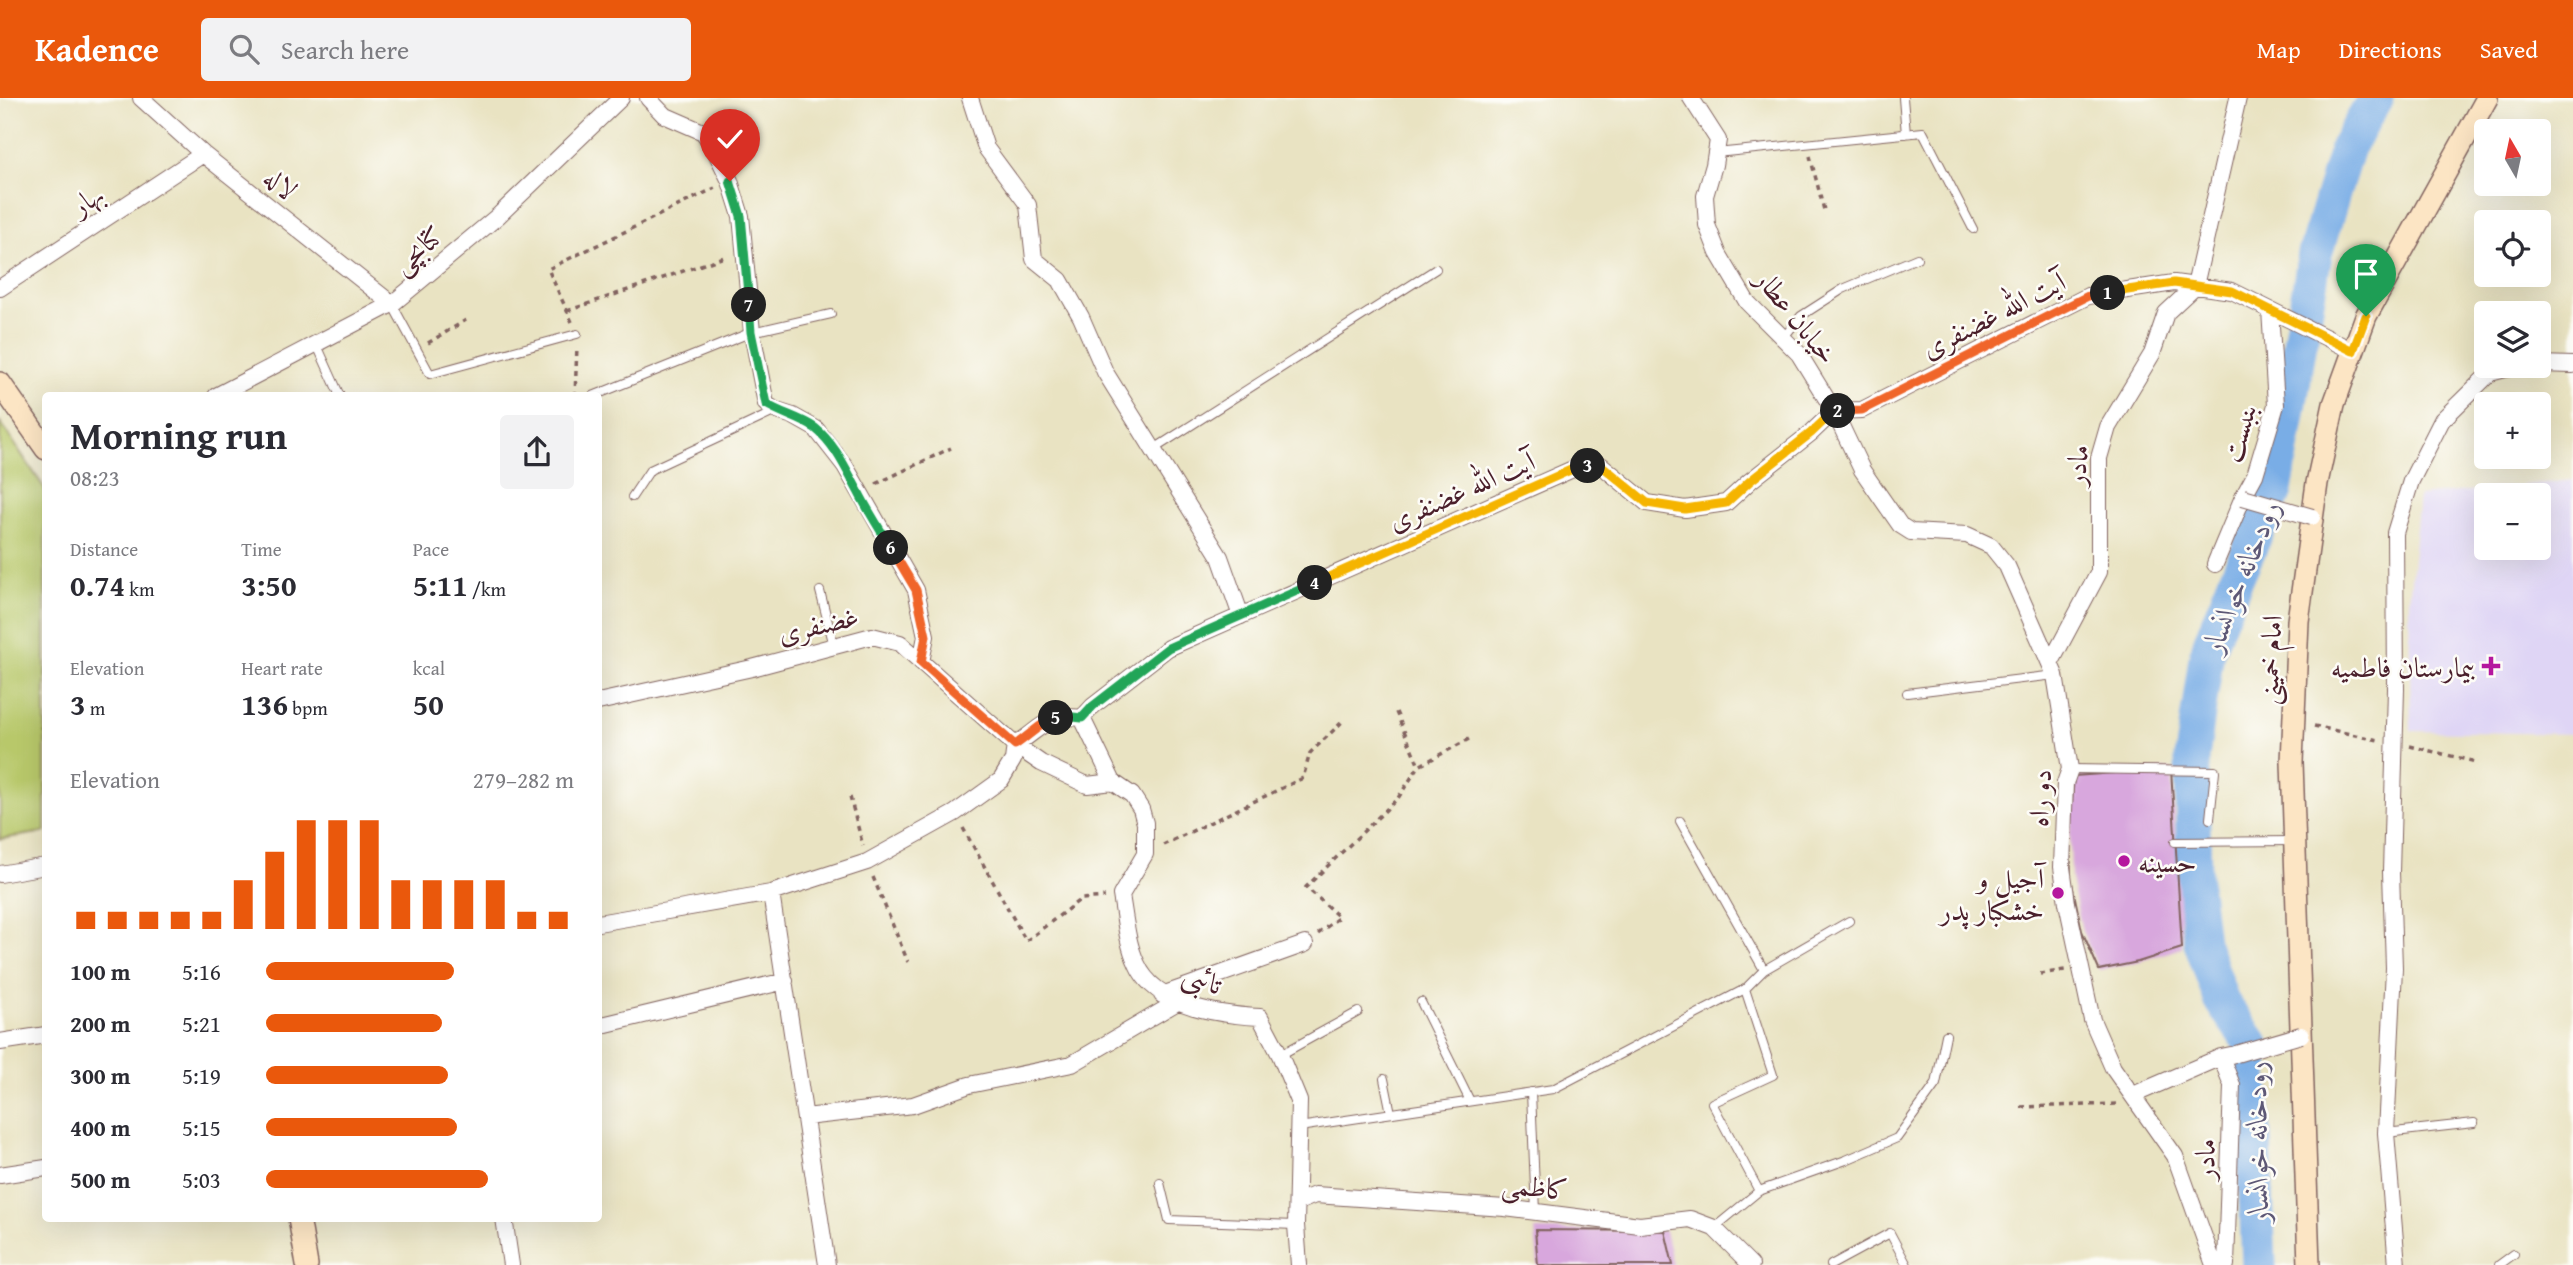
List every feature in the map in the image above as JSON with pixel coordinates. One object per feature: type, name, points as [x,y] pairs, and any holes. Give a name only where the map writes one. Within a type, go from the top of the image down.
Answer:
[{"type":"main road","name":"امام خمینی","points":[[2309,1265],[2292,762],[2297,634],[2317,483],[2334,404],[2366,316],[2487,98]]},
{"type":"main road","points":[[0,383],[42,443]]},
{"type":"main road","points":[[300,1222],[307,1265]]},
{"type":"street","name":"لاله","points":[[141,98],[203,154],[392,304]]},
{"type":"street","name":"کتابچی","points":[[228,392],[392,304],[498,216],[621,98]]},
{"type":"street","points":[[648,98],[664,115],[703,132],[730,181],[741,216],[751,332],[766,404],[816,429],[845,466],[916,590],[926,636],[921,662]]},
{"type":"street","points":[[970,98],[986,148],[1028,205],[1034,258],[1060,281],[1081,317],[1105,372],[1220,557],[1241,615]]},
{"type":"street","points":[[1691,98],[1718,140],[1716,153]]},
{"type":"street","points":[[2195,286],[2238,98]]},
{"type":"street","name":"خیابان عطار","points":[[1716,153],[1704,197],[1707,225],[1718,253],[1747,303],[1799,354],[1834,411]]},
{"type":"street","name":"بهار","points":[[0,288],[203,154]]},
{"type":"street","name":"آیت الله غضنفری","points":[[1087,712],[1168,648],[1575,468],[1601,465],[1647,503],[1685,509],[1726,503],[1834,411],[1862,410],[2088,296],[2174,283],[2232,291],[2353,351]]},
{"type":"street","name":"مادر","points":[[2052,669],[2099,572],[2099,458],[2108,427],[2152,354],[2166,313],[2195,286]]},
{"type":"street","name":"بنبست","points":[[2215,564],[2255,475],[2276,405],[2270,310]]},
{"type":"street","points":[[2551,364],[2573,365]]},
{"type":"street","points":[[2397,1265],[2385,1133],[2394,968],[2391,872],[2396,689],[2395,533],[2410,481],[2442,420],[2485,378]]},
{"type":"street","name":"دو راه","points":[[1834,411],[1862,470],[1899,525],[1911,533],[1967,535],[1991,546],[2007,566],[2052,669],[2070,769],[2065,783],[2062,867],[2092,1020],[2113,1068],[2175,1156],[2214,1265]]},
{"type":"street","points":[[2243,497],[2312,517]]},
{"type":"street","name":"غضنفری","points":[[602,701],[751,668],[872,636],[900,643],[1015,745],[1041,763],[1087,785],[1113,782]]},
{"type":"street","points":[[602,922],[771,893],[867,862],[955,813],[1001,780],[1013,760],[1015,745],[1035,733],[1046,721],[1087,712],[1113,782],[1132,795],[1141,809],[1145,823],[1145,854],[1121,895]]},
{"type":"street","points":[[0,874],[42,867]]},
{"type":"street","points":[[771,893],[827,1265]]},
{"type":"street","name":"تائبی","points":[[1121,895],[1137,966],[1151,986],[1162,995],[1179,1001],[1239,1016],[1260,1017],[1280,1055],[1298,1101],[1296,1225],[1299,1265]]},
{"type":"street","points":[[1162,995],[1305,944]]},
{"type":"street","points":[[602,1025],[785,981]]},
{"type":"street","points":[[805,1117],[913,1105],[969,1085],[1072,1063],[1179,1001]]},
{"type":"street","points":[[2137,1100],[2228,1056],[2301,1034]]},
{"type":"street","points":[[0,1042],[42,1036]]},
{"type":"street","name":"مادر","points":[[2226,1265],[2232,1085],[2228,1056]]},
{"type":"street","points":[[0,1175],[42,1169]]},
{"type":"street","name":"کاظمی","points":[[1298,1202],[1315,1195],[1535,1212],[1640,1225],[1690,1219],[1714,1228]]},
{"type":"street","points":[[505,1222],[512,1265]]},
{"type":"street","points":[[1714,1228],[1751,1265]]},
{"type":"lane","points":[[1903,98],[1906,134]]},
{"type":"lane","points":[[1716,153],[1923,132],[1973,229]]},
{"type":"lane","points":[[1783,338],[1801,316],[1843,289],[1917,258]]},
{"type":"lane","points":[[1154,449],[1436,270]]},
{"type":"lane","points":[[392,304],[430,374],[577,334]]},
{"type":"lane","points":[[602,392],[751,332],[831,314]]},
{"type":"lane","points":[[316,343],[338,392]]},
{"type":"lane","points":[[632,497],[650,470],[777,411]]},
{"type":"lane","points":[[820,591],[834,646]]},
{"type":"lane","points":[[1907,693],[2052,669]]},
{"type":"lane","points":[[2070,769],[2215,771],[2210,819]]},
{"type":"lane","points":[[1680,821],[1764,970]]},
{"type":"lane","points":[[2175,842],[2295,841]]},
{"type":"lane","points":[[1299,1127],[1553,1089],[1745,989],[1764,970],[1849,922]]},
{"type":"lane","points":[[1745,989],[1773,1075],[1712,1104],[1759,1191]]},
{"type":"lane","points":[[1421,1002],[1470,1101]]},
{"type":"lane","points":[[1280,1055],[1358,1012]]},
{"type":"lane","points":[[1714,1228],[1759,1191],[1846,1160],[1897,1138],[1937,1084],[1946,1035]]},
{"type":"lane","points":[[1384,1079],[1391,1113]]},
{"type":"lane","points":[[1531,1092],[1535,1212]]},
{"type":"lane","points":[[2385,1133],[2474,1123]]},
{"type":"lane","points":[[1160,1183],[1169,1220],[1296,1225]]},
{"type":"lane","points":[[1831,1265],[1890,1233],[1906,1265]]},
{"type":"lane","points":[[2499,1265],[2514,1254]]},
{"type":"path","points":[[1807,144],[1824,210]]},
{"type":"path","points":[[575,392],[577,334],[548,269],[730,181]]},
{"type":"path","points":[[567,311],[744,250]]},
{"type":"path","points":[[417,350],[466,320]]},
{"type":"path","points":[[858,492],[951,448]]},
{"type":"path","points":[[1396,712],[1419,766]]},
{"type":"path","points":[[1145,854],[1303,778],[1310,753],[1342,722]]},
{"type":"path","points":[[1305,944],[1339,916],[1306,887],[1398,798],[1419,766],[1469,739]]},
{"type":"path","points":[[850,797],[867,862],[908,962]]},
{"type":"path","points":[[955,813],[1026,941],[1081,898],[1121,895]]},
{"type":"path","points":[[2040,974],[2081,968]]},
{"type":"path","points":[[2021,1107],[2137,1100]]},
{"type":"shaded area","name":"بیمارستان فاطمیه","points":[[2573,480],[2573,734],[2411,731],[2409,602],[2419,496],[2474,490],[2474,560],[2551,560],[2551,483],[2544,483]]},
{"type":"green space","points":[[0,422],[42,485],[42,832],[0,839]]},
{"type":"building","name":"حسینه","points":[[2171,769],[2182,948],[2138,962],[2099,970],[2082,931],[2071,879],[2070,832],[2074,776]]},
{"type":"building","points":[[1535,1230],[1665,1231],[1673,1265],[1538,1265]]},
{"type":"waterway","name":"رودخانه خوانسار","points":[[2259,1265],[2251,1069],[2253,1046],[2222,1002],[2201,942],[2194,883],[2192,757],[2207,651],[2275,490],[2315,254],[2347,147],[2376,98]]},
{"type":"place","name":"بیمارستان فاطمیه","points":[[2491,666]]},
{"type":"place","name":"حسینه","points":[[2124,861]]},
{"type":"place","name":"آجیل و خشکبار پدر","points":[[2058,893]]},
{"type":"route","points":[[730,181],[741,216],[751,332],[766,404],[816,429],[829,443],[916,590],[926,636],[921,662],[1015,745],[1035,733],[1046,721],[1064,716],[1082,718],[1093,706],[1168,648],[1575,468],[1601,465],[1647,503],[1685,509],[1726,503],[1834,411],[1862,410],[2088,296],[2174,283],[2232,291],[2353,351],[2366,316]]}]
